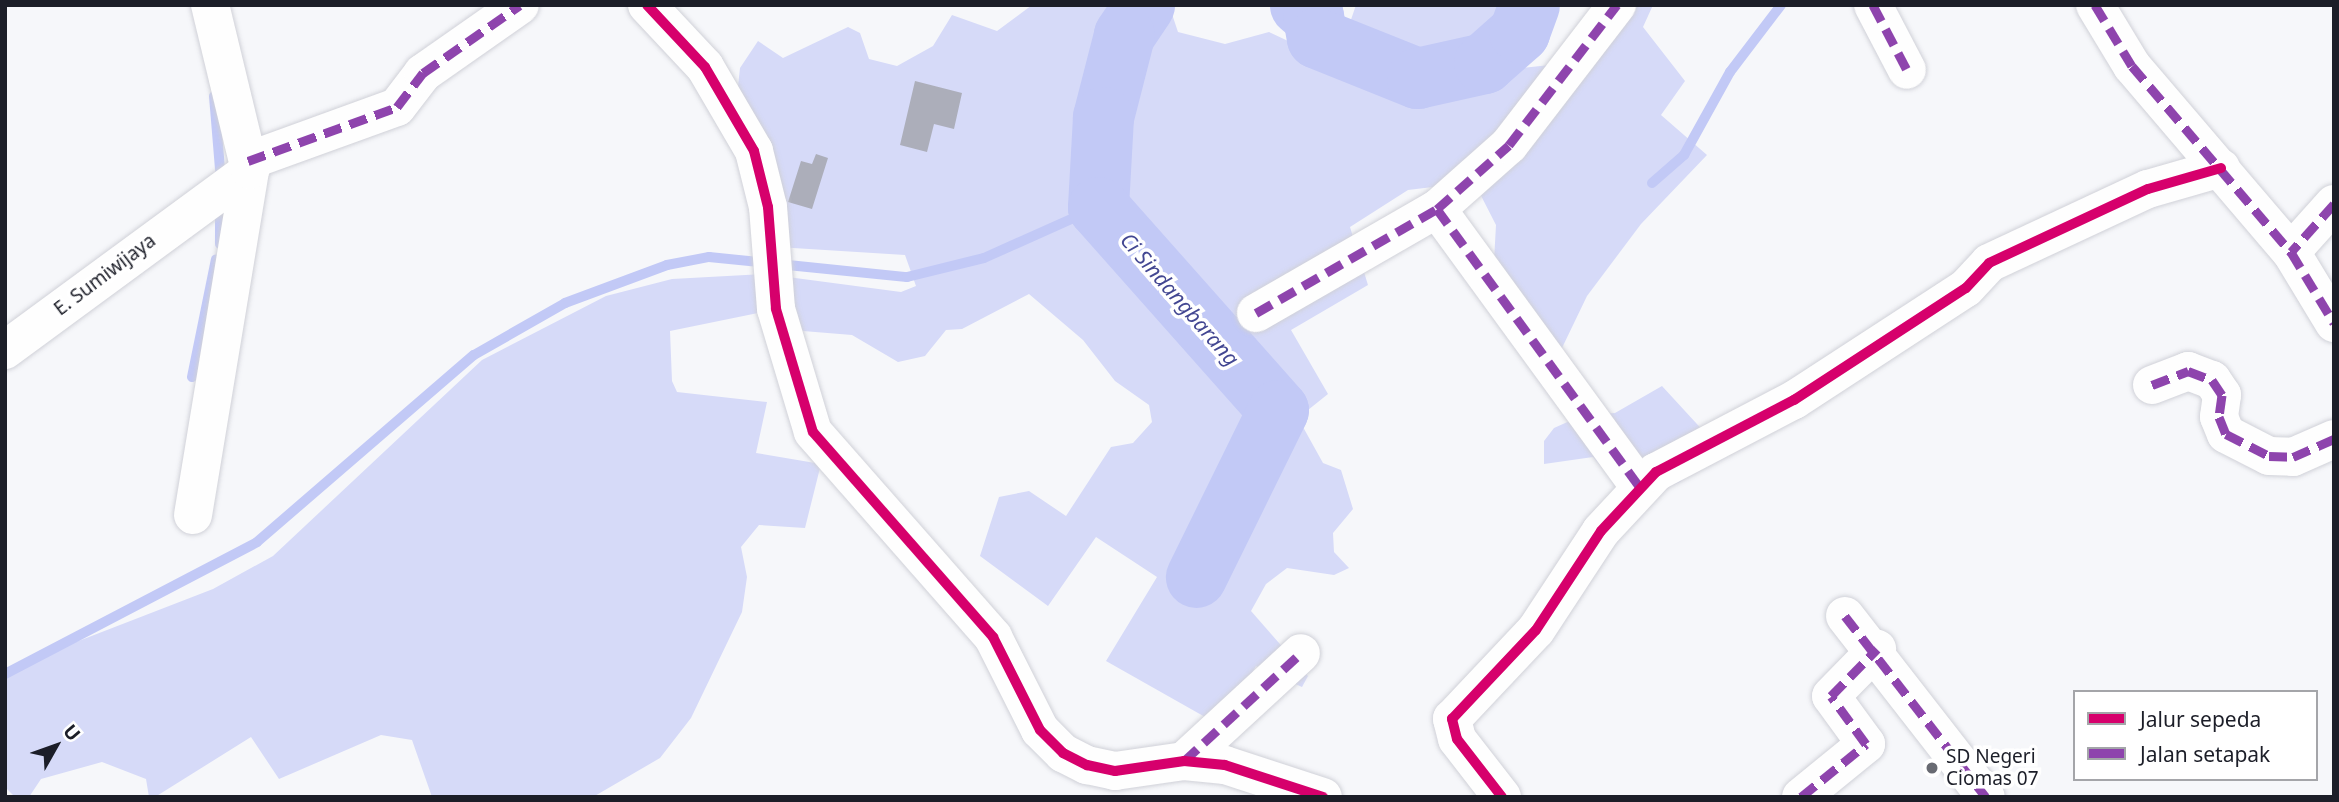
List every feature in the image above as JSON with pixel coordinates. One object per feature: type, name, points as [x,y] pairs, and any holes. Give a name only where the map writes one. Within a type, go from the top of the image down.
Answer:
[{"type":"street","points":[[193,515],[235,178],[210,5]]},
{"type":"street","name":"E. Sumiwijaya","points":[[5,350],[235,178],[397,107],[423,73],[520,5]]},
{"type":"street","points":[[647,5],[725,97],[754,151],[768,207],[772,285],[792,377],[813,432],[993,637],[1040,730],[1063,753],[1115,771],[1184,761],[1264,775],[1323,797]]},
{"type":"street","points":[[1256,313],[1437,209],[1509,145],[1618,5]]},
{"type":"street","points":[[1873,5],[1908,70]]},
{"type":"street","points":[[2095,5],[2132,66],[2291,252],[2334,323]]},
{"type":"street","points":[[1502,797],[1457,739],[1452,719],[1536,630],[1601,531],[1656,472],[1794,400],[1966,288],[1989,263],[2148,189],[2221,168]]},
{"type":"street","points":[[2291,252],[2334,204]]},
{"type":"street","points":[[1437,209],[1640,487]]},
{"type":"street","points":[[2152,385],[2188,371],[2212,380],[2222,395],[2219,417],[2226,434],[2269,456],[2293,457],[2334,439]]},
{"type":"street","points":[[1845,616],[1877,649],[1986,797]]},
{"type":"street","points":[[1801,797],[1866,744],[1831,696],[1877,649]]},
{"type":"street","points":[[1184,761],[1301,653]]},
{"type":"shaded area","points":[[1032,5],[1169,5],[1178,32],[1225,44],[1269,32],[1318,55],[1343,43],[1356,5],[1516,5],[1498,40],[1501,62],[1513,69],[1560,64],[1621,5],[1653,5],[1643,27],[1685,81],[1661,115],[1707,155],[1641,224],[1587,296],[1561,350],[1493,279],[1496,225],[1474,182],[1408,190],[1350,227],[1368,285],[1291,330],[1328,394],[1298,418],[1323,463],[1341,470],[1353,509],[1333,533],[1334,552],[1349,568],[1334,575],[1287,568],[1266,584],[1251,611],[1308,676],[1302,687],[1256,666],[1221,726],[1106,661],[1157,577],[1096,537],[1048,606],[980,556],[999,497],[1029,491],[1066,516],[1111,447],[1133,443],[1152,422],[1149,405],[1115,381],[1083,340],[1029,294],[962,329],[946,330],[925,356],[898,362],[852,335],[803,331],[758,313],[670,331],[672,381],[677,392],[767,402],[756,453],[821,464],[805,528],[759,525],[741,547],[747,577],[742,612],[691,718],[660,758],[593,797],[432,797],[412,740],[381,735],[279,779],[251,737],[155,797],[149,797],[146,779],[102,762],[41,779],[29,797],[15,797],[5,787],[5,678],[45,654],[213,589],[273,556],[482,360],[606,296],[672,279],[765,274],[901,292],[916,286],[905,255],[777,247],[734,123],[740,68],[758,41],[783,58],[848,27],[860,33],[869,59],[897,66],[933,46],[952,15],[997,31]]},
{"type":"shaded area","points":[[1662,386],[1719,448],[1680,482],[1631,502],[1593,457],[1544,464],[1544,441],[1554,428],[1583,415],[1615,413]]},
{"type":"building","points":[[915,81],[962,93],[954,129],[934,124],[927,152],[900,145]]},
{"type":"building","points":[[816,154],[828,158],[812,209],[788,202],[801,161],[812,164]]},
{"type":"waterway","name":"Ci Sindangbarang","points":[[1144,5],[1124,35],[1103,117],[1098,207],[1278,410],[1196,577]]},
{"type":"waterway","name":"Ci Sindangbarang","points":[[1300,5],[1313,16],[1317,38],[1417,78],[1484,63],[1519,32],[1529,5]]},
{"type":"waterway","points":[[1652,183],[1684,155],[1730,72],[1781,5]]},
{"type":"waterway","points":[[214,96],[221,181]]},
{"type":"waterway","points":[[220,204],[220,244]]},
{"type":"waterway","points":[[5,674],[257,542],[474,355],[565,303],[667,265],[709,257],[907,277],[984,258],[1098,207]]},
{"type":"waterway","points":[[192,377],[216,259]]},
{"type":"marked path","points":[[248,161],[397,107],[423,73],[520,5]]},
{"type":"marked path","points":[[1437,209],[1509,145],[1617,5]]},
{"type":"marked path","points":[[1873,5],[1907,70]]},
{"type":"marked path","points":[[2095,5],[2132,66],[2291,252]]},
{"type":"marked path","points":[[2334,204],[2291,252],[2334,323]]},
{"type":"marked path","points":[[1256,313],[1437,209],[1640,487]]},
{"type":"marked path","points":[[2152,385],[2188,371],[2212,380],[2222,395],[2219,417],[2226,434],[2269,456],[2293,457],[2334,439]]},
{"type":"marked path","points":[[1845,616],[1986,797]]},
{"type":"marked path","points":[[1801,797],[1866,744],[1831,696],[1877,649]]},
{"type":"marked path","points":[[1184,761],[1301,653]]},
{"type":"cycle path","points":[[647,5],[705,67],[754,151],[768,207],[776,309],[813,432],[993,637],[1040,730],[1063,753],[1087,765],[1115,771],[1184,761],[1225,765],[1323,797]]},
{"type":"cycle path","points":[[1502,797],[1457,739],[1452,719],[1536,630],[1601,531],[1656,472],[1794,400],[1966,288],[1989,263],[2148,189],[2221,168]]},
{"type":"place","name":"SD Negeri Ciomas 07","points":[[1932,768]]}]
